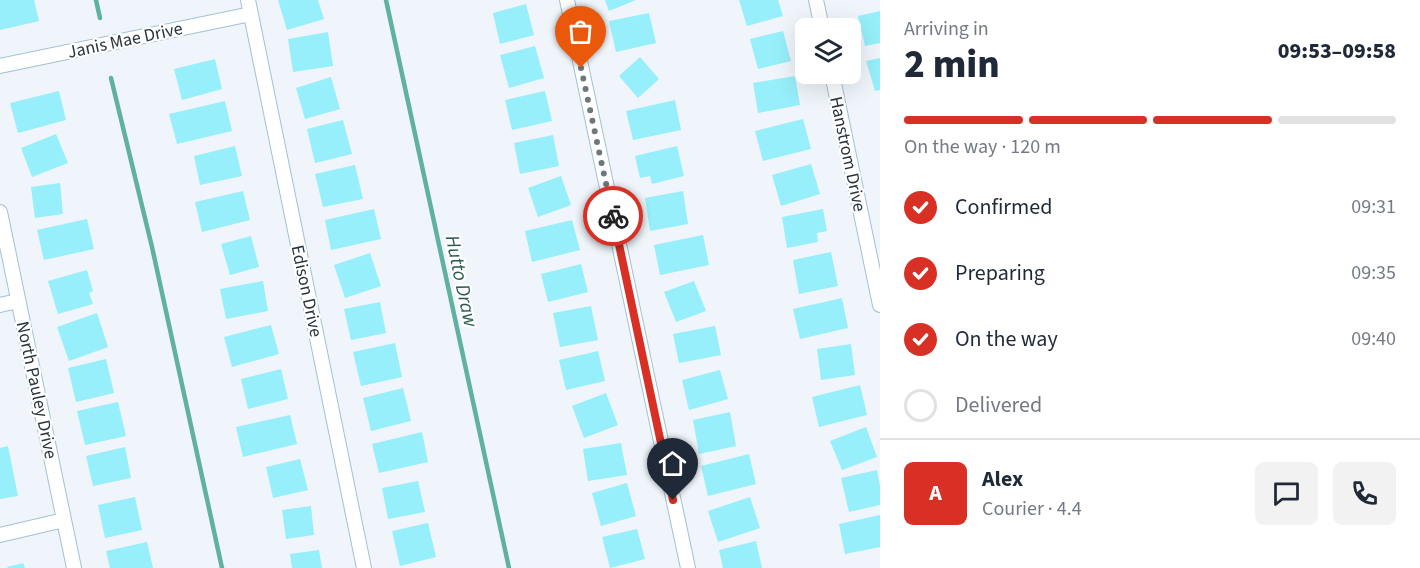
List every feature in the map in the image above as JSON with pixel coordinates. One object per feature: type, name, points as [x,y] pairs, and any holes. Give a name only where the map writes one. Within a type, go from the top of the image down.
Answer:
[{"type":"street","points":[[567,0],[688,568]]},
{"type":"street","points":[[816,0],[820,18]]},
{"type":"street","name":"Janis Mae Drive","points":[[0,66],[249,7]]},
{"type":"street","name":"Edison Drive","points":[[249,7],[364,568]]},
{"type":"street","name":"Hanstrom Drive","points":[[834,84],[880,305]]},
{"type":"street","name":"North Pauley Drive","points":[[0,212],[74,568]]},
{"type":"street","points":[[0,305],[18,301]]},
{"type":"street","points":[[0,535],[64,520]]},
{"type":"building","points":[[0,0],[34,0],[39,21],[0,30]]},
{"type":"building","points":[[278,0],[318,0],[324,19],[287,30]]},
{"type":"building","points":[[605,0],[636,0],[609,11]]},
{"type":"building","points":[[739,0],[778,0],[783,16],[747,26]]},
{"type":"building","points":[[526,4],[534,35],[500,44],[493,13]]},
{"type":"building","points":[[880,11],[880,43],[865,46],[861,18],[858,16]]},
{"type":"building","points":[[649,13],[656,43],[616,52],[609,21]]},
{"type":"building","points":[[783,31],[791,61],[758,69],[750,39]]},
{"type":"building","points":[[328,32],[333,66],[293,72],[288,39]]},
{"type":"building","points":[[535,46],[544,78],[509,88],[500,55]]},
{"type":"building","points":[[640,57],[659,79],[638,98],[619,76]]},
{"type":"building","points":[[880,58],[880,90],[875,91],[866,61]]},
{"type":"building","points":[[215,59],[222,89],[182,100],[174,69]]},
{"type":"building","points":[[795,76],[800,105],[758,113],[753,83]]},
{"type":"building","points":[[331,77],[340,109],[305,119],[296,88]]},
{"type":"building","points":[[59,91],[66,120],[18,133],[10,103]]},
{"type":"building","points":[[545,91],[552,121],[512,130],[505,100]]},
{"type":"building","points":[[675,100],[681,130],[633,140],[626,111]]},
{"type":"building","points":[[225,101],[232,131],[177,144],[169,114]]},
{"type":"building","points":[[803,119],[811,149],[763,161],[755,131]]},
{"type":"building","points":[[343,120],[352,154],[315,163],[307,129]]},
{"type":"building","points":[[56,134],[68,163],[32,177],[21,148]]},
{"type":"building","points":[[553,135],[559,166],[520,174],[514,143]]},
{"type":"building","points":[[235,146],[242,176],[200,185],[194,156]]},
{"type":"building","points":[[677,146],[684,176],[652,184],[650,176],[640,178],[635,156]]},
{"type":"building","points":[[811,164],[820,194],[781,206],[772,175]]},
{"type":"building","points":[[355,165],[363,199],[323,207],[315,174]]},
{"type":"building","points":[[561,176],[571,205],[538,217],[528,188]]},
{"type":"building","points":[[60,183],[63,214],[35,218],[31,187]]},
{"type":"building","points":[[243,191],[250,220],[202,232],[195,202]]},
{"type":"building","points":[[683,191],[688,224],[650,231],[645,198]]},
{"type":"building","points":[[374,209],[381,239],[331,250],[325,220]]},
{"type":"building","points":[[823,209],[827,231],[817,233],[818,242],[787,248],[782,217]]},
{"type":"building","points":[[87,219],[94,249],[44,260],[37,230]]},
{"type":"building","points":[[572,220],[580,250],[532,262],[525,231]]},
{"type":"building","points":[[703,235],[709,265],[660,275],[654,245]]},
{"type":"building","points":[[251,236],[259,267],[230,275],[221,244]]},
{"type":"building","points":[[831,252],[838,286],[799,294],[793,260]]},
{"type":"building","points":[[370,253],[381,286],[345,298],[334,265]]},
{"type":"building","points":[[581,264],[588,292],[548,302],[541,274]]},
{"type":"building","points":[[87,270],[93,291],[89,293],[93,304],[58,314],[48,281]]},
{"type":"building","points":[[263,281],[268,311],[226,319],[220,289]]},
{"type":"building","points":[[694,281],[706,311],[676,322],[664,292]]},
{"type":"building","points":[[842,298],[848,328],[800,339],[793,309]]},
{"type":"building","points":[[380,302],[386,333],[351,340],[344,309]]},
{"type":"building","points":[[591,306],[598,340],[560,347],[553,313]]},
{"type":"building","points":[[97,313],[108,347],[69,361],[57,327]]},
{"type":"building","points":[[271,325],[279,354],[232,367],[224,337]]},
{"type":"building","points":[[715,326],[721,355],[679,363],[673,334]]},
{"type":"building","points":[[395,343],[402,377],[361,386],[353,352]]},
{"type":"building","points":[[851,344],[855,375],[821,380],[817,349]]},
{"type":"building","points":[[598,351],[605,381],[566,390],[559,360]]},
{"type":"building","points":[[106,359],[114,393],[76,402],[68,368]]},
{"type":"building","points":[[281,369],[288,399],[248,409],[241,379]]},
{"type":"building","points":[[720,370],[728,399],[689,410],[682,380]]},
{"type":"building","points":[[860,385],[867,415],[819,427],[812,397]]},
{"type":"building","points":[[403,388],[411,421],[371,431],[363,398]]},
{"type":"building","points":[[606,393],[618,425],[584,438],[572,406]]},
{"type":"building","points":[[118,402],[126,436],[85,445],[77,411]]},
{"type":"building","points":[[730,412],[736,446],[699,454],[693,420]]},
{"type":"building","points":[[290,415],[297,444],[243,457],[236,427]]},
{"type":"building","points":[[866,427],[877,457],[842,470],[830,441]]},
{"type":"building","points":[[422,432],[428,462],[379,473],[372,444]]},
{"type":"building","points":[[621,443],[627,475],[588,481],[583,449]]},
{"type":"building","points":[[8,446],[18,496],[0,499],[0,448]]},
{"type":"building","points":[[125,447],[131,478],[93,486],[86,456]]},
{"type":"building","points":[[749,454],[756,484],[708,496],[701,466]]},
{"type":"building","points":[[300,459],[308,490],[273,498],[266,467]]},
{"type":"building","points":[[877,470],[880,505],[849,512],[841,478]]},
{"type":"building","points":[[418,481],[425,512],[388,519],[382,488]]},
{"type":"building","points":[[627,483],[636,516],[601,526],[592,493]]},
{"type":"building","points":[[135,497],[142,530],[105,538],[98,505]]},
{"type":"building","points":[[750,497],[760,528],[718,542],[708,511]]},
{"type":"building","points":[[311,506],[314,535],[286,539],[282,510]]},
{"type":"building","points":[[880,515],[880,547],[845,554],[839,524]]},
{"type":"building","points":[[428,523],[436,557],[400,566],[392,531]]},
{"type":"building","points":[[637,529],[645,559],[610,568],[602,537]]},
{"type":"building","points":[[756,541],[762,568],[723,568],[719,550]]},
{"type":"building","points":[[147,542],[153,568],[110,568],[106,551]]},
{"type":"building","points":[[319,550],[322,568],[292,568],[290,554]]},
{"type":"building","points":[[23,563],[25,568],[7,567]]},
{"type":"waterway","points":[[96,0],[100,18]]},
{"type":"waterway","name":"Hutto Draw","points":[[386,0],[509,568]]},
{"type":"waterway","points":[[111,78],[152,247],[222,568]]},
{"type":"way so far","points":[[581,68],[613,216]]},
{"type":"route","points":[[613,216],[673,500]]}]
